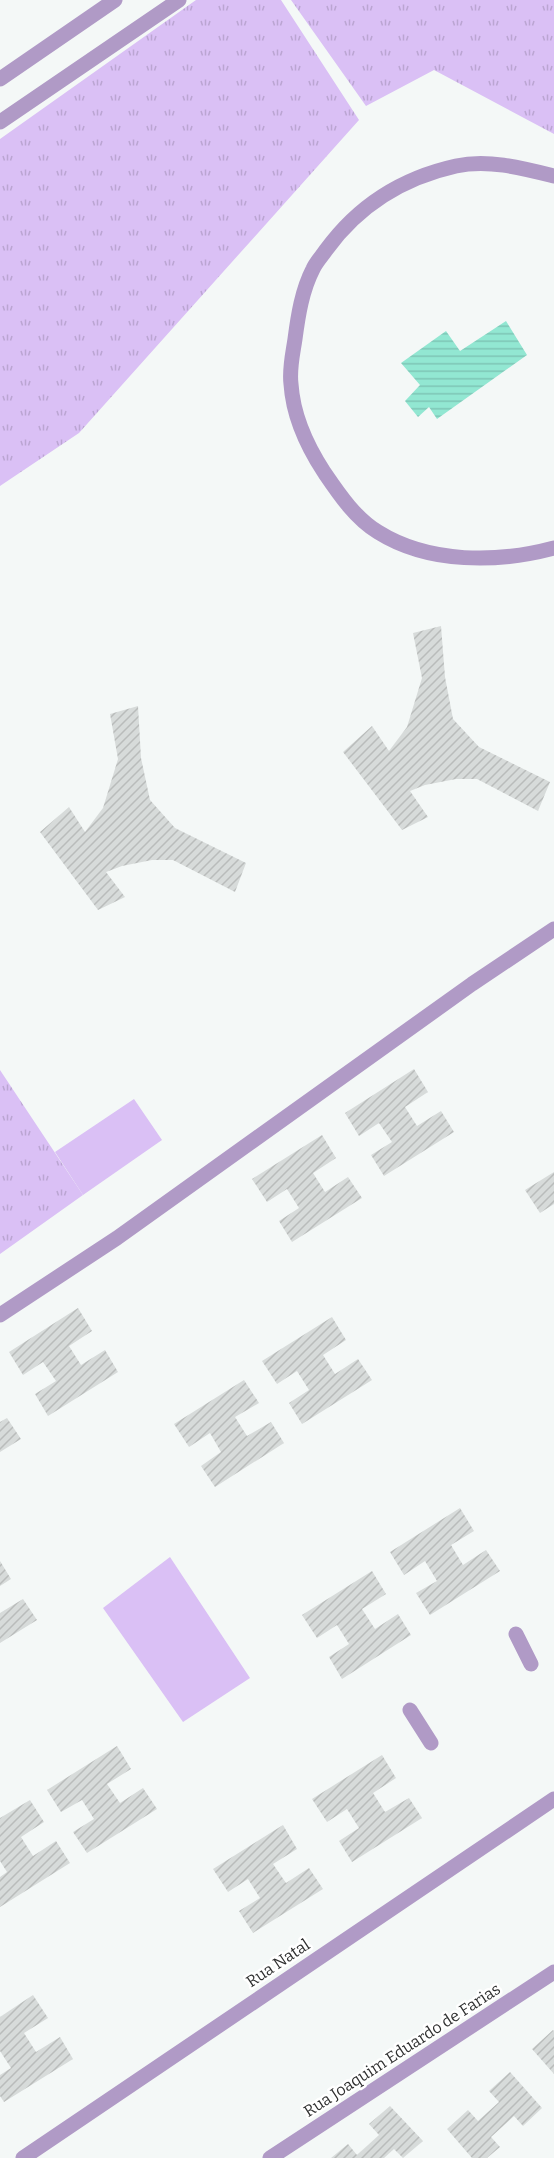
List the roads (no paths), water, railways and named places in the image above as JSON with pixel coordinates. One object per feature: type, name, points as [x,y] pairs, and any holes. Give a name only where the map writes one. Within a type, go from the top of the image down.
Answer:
[{"type":"street","points":[[0,79],[115,0]]},
{"type":"street","points":[[0,122],[179,0]]},
{"type":"street","points":[[554,176],[489,163],[457,166],[398,186],[366,207],[340,231],[313,269],[298,314],[291,384],[301,428],[319,463],[356,513],[377,532],[403,545],[438,554],[473,558],[531,554],[554,548]]},
{"type":"street","points":[[0,1315],[117,1238],[472,984],[554,929]]},
{"type":"street","points":[[516,1634],[531,1664]]},
{"type":"street","points":[[410,1710],[431,1743]]},
{"type":"street","name":"Rua Natal","points":[[23,2158],[554,1799]]},
{"type":"street","name":"Rua Joaquim Eduardo de Farias","points":[[270,2158],[554,1972]]}]
